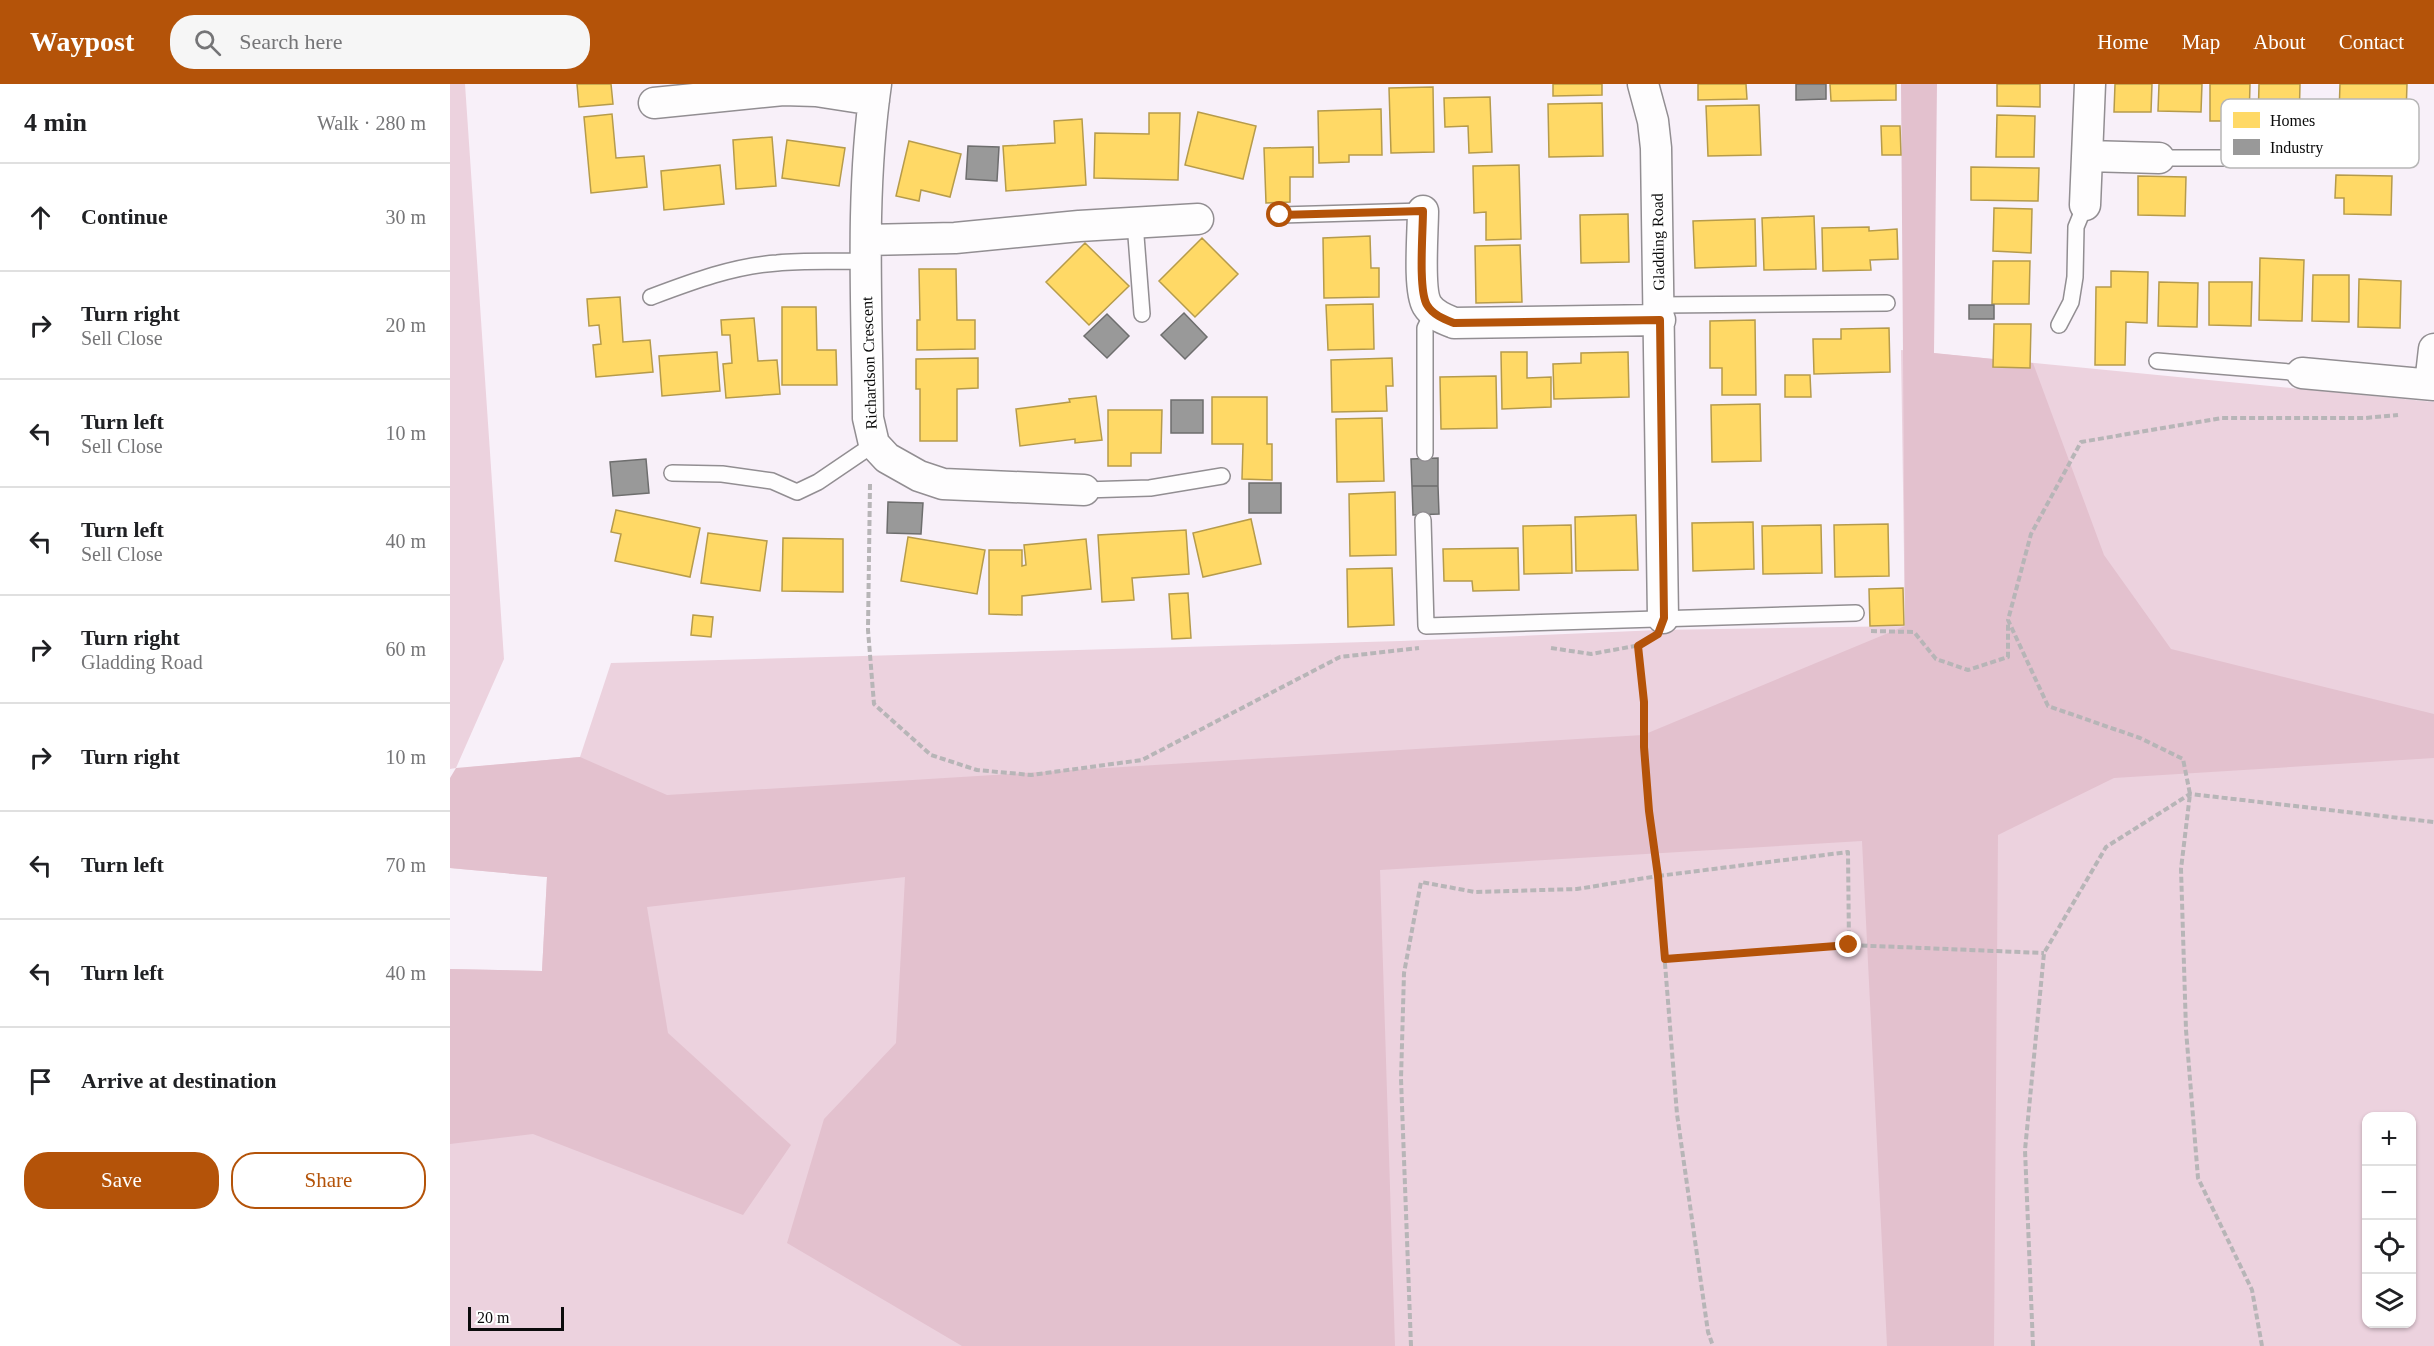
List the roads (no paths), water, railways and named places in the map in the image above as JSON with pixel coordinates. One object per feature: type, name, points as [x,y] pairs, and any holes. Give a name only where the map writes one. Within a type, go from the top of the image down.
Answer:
[{"type":"street","name":"Gladding Road","points":[[1643,84],[1653,121],[1656,148],[1664,618]]},
{"type":"street","points":[[2085,205],[2090,84]]},
{"type":"street","name":"Richardson Crescent","points":[[654,103],[783,90],[875,92],[867,162],[866,250],[868,418],[874,444],[887,458],[902,468],[943,484],[1084,490]]},
{"type":"street","points":[[2087,156],[2159,158]]},
{"type":"street","points":[[1423,211],[1422,291],[1426,304],[1442,319],[1454,323],[1660,313]]},
{"type":"street","points":[[866,250],[955,237],[1079,226],[1198,219]]},
{"type":"street","points":[[2302,373],[2432,384],[2434,349]]},
{"type":"lane","points":[[2159,158],[2221,158]]},
{"type":"lane","points":[[2059,325],[2071,302],[2075,277],[2076,227],[2085,205]]},
{"type":"lane","points":[[1280,215],[1423,211]]},
{"type":"lane","points":[[1135,223],[1142,314]]},
{"type":"lane","points":[[651,297],[702,278],[759,266],[866,250]]},
{"type":"lane","points":[[1660,313],[1887,303]]},
{"type":"lane","points":[[1425,453],[1425,328],[1433,312]]},
{"type":"lane","points":[[2157,361],[2302,373]]},
{"type":"lane","points":[[672,472],[722,474],[772,481],[797,492],[818,482],[874,444]]},
{"type":"lane","points":[[1084,490],[1150,488],[1222,476]]},
{"type":"lane","points":[[1423,520],[1426,626],[1856,613]]}]
